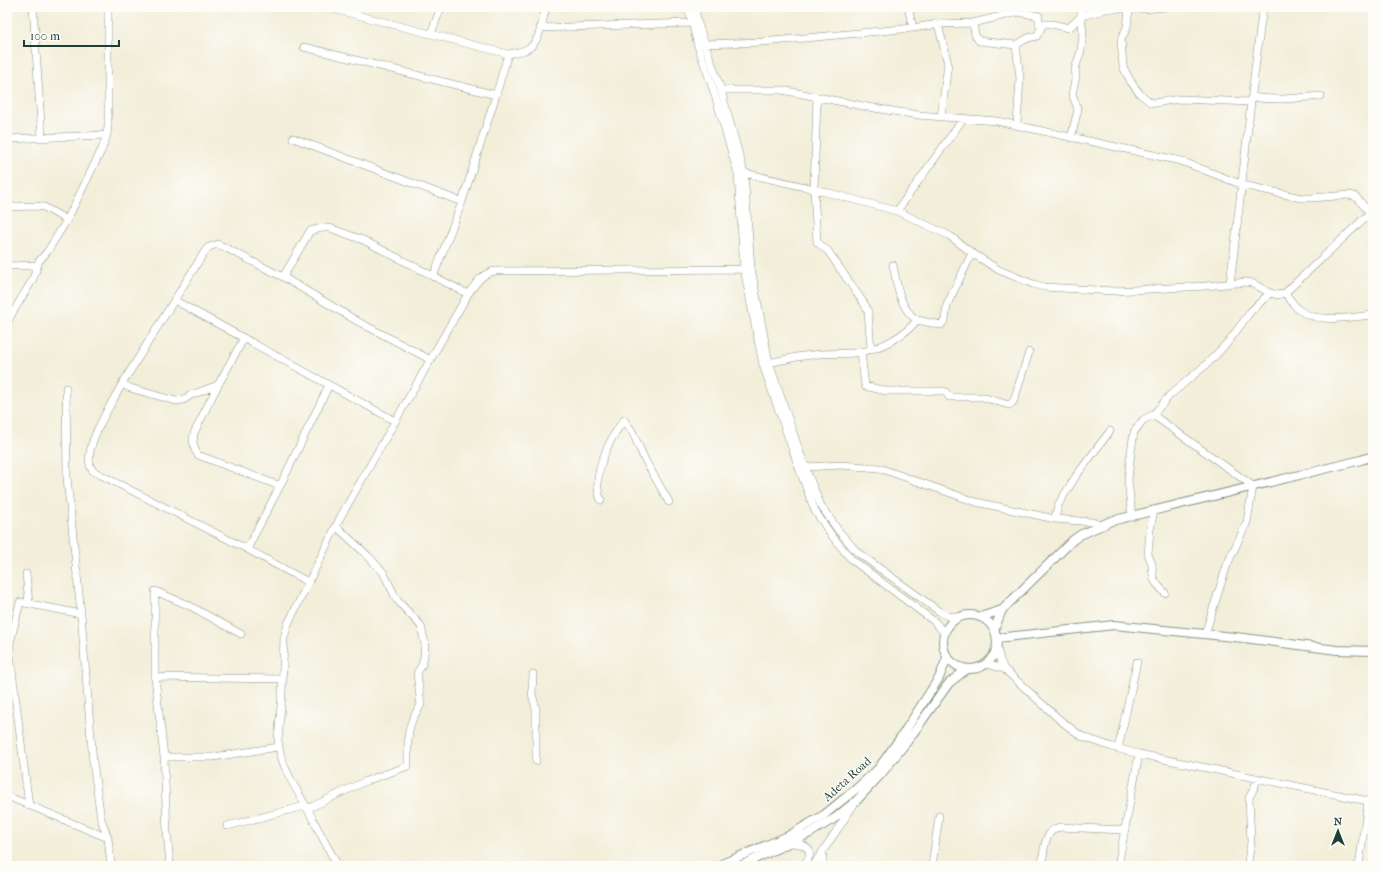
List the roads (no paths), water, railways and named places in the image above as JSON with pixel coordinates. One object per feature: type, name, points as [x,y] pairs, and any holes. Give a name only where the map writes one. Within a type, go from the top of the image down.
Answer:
[{"type":"main road","points":[[994,630],[1002,610],[1073,540],[1080,535],[1103,526],[1111,521],[1373,456]]},
{"type":"main road","points":[[980,617],[1002,610]]},
{"type":"main road","points":[[970,615],[980,617],[989,623],[997,638],[997,648],[994,656],[987,664],[977,668],[967,669],[957,666],[947,658],[942,646],[944,633],[950,623],[960,616],[970,615]]},
{"type":"main road","points":[[997,638],[1114,625],[1337,650],[1373,651]]},
{"type":"main road","name":"Adeta Road","points":[[717,866],[794,832],[824,815],[856,790],[878,769],[903,734],[939,678],[947,658]]},
{"type":"main road","name":"Adeta Road","points":[[740,866],[808,834],[835,818],[857,800],[882,773],[949,683],[967,669]]},
{"type":"street","points":[[33,7],[42,138]]},
{"type":"street","points":[[63,7],[84,7]]},
{"type":"street","points":[[7,322],[33,279],[37,265],[67,220],[102,149],[106,135],[108,7]]},
{"type":"street","points":[[326,7],[508,54],[520,52],[529,48],[535,42],[546,7]]},
{"type":"street","points":[[431,34],[441,7]]},
{"type":"street","points":[[688,7],[691,23],[744,173],[751,268],[769,363],[806,467],[808,483],[821,506],[838,530],[857,552],[940,612],[948,616],[960,616]]},
{"type":"street","points":[[695,7],[697,21],[704,44],[721,90],[723,111],[738,174],[744,270],[763,365],[808,483],[815,511],[851,560],[936,622],[944,633]]},
{"type":"street","points":[[908,7],[913,28]]},
{"type":"street","points":[[1071,138],[1078,109],[1072,94],[1076,76],[1075,69],[1081,51],[1083,33],[1080,16],[1081,7]]},
{"type":"street","points":[[704,44],[762,42],[913,28],[938,24],[973,23],[1018,12],[1039,16],[1039,24],[1052,24],[1069,28],[1080,16],[1107,9],[1144,9],[1166,7]]},
{"type":"street","points":[[1230,283],[1243,185],[1251,100],[1263,7]]},
{"type":"street","points":[[1128,9],[1127,27],[1121,40],[1123,67],[1131,82],[1140,94],[1150,102],[1154,103],[1179,99],[1251,100],[1321,96]]},
{"type":"street","points":[[540,28],[691,23]]},
{"type":"street","points":[[973,23],[975,35],[979,41],[1016,45],[1028,38],[1037,36],[1043,24]]},
{"type":"street","points":[[938,24],[948,64],[941,117]]},
{"type":"street","points":[[1016,45],[1020,78],[1017,125]]},
{"type":"street","points":[[304,47],[496,95]]},
{"type":"street","points":[[434,277],[462,202],[508,54]]},
{"type":"street","points":[[721,90],[782,90],[904,113],[997,121],[1181,161],[1243,185],[1301,198],[1354,196],[1372,211],[1285,293],[1278,295],[1270,293],[1252,283],[1246,282],[1114,291],[1044,287],[999,270],[972,253],[950,236],[897,211],[814,189],[744,173]]},
{"type":"street","points":[[817,97],[814,189],[817,242],[828,252],[865,305],[868,312],[871,349]]},
{"type":"street","points":[[897,211],[963,119]]},
{"type":"street","points":[[7,139],[106,135]]},
{"type":"street","points":[[293,138],[462,202]]},
{"type":"street","points":[[7,207],[44,207],[67,220]]},
{"type":"street","points":[[283,277],[310,231],[313,229],[330,228],[363,240],[468,294]]},
{"type":"street","points":[[308,582],[248,549],[93,471],[90,467],[89,458],[94,435],[122,384],[205,251],[209,247],[218,244],[283,277],[357,321],[431,360]]},
{"type":"street","points":[[893,265],[901,299],[908,312],[917,320],[941,325],[945,320],[947,305],[972,253]]},
{"type":"street","points":[[7,266],[37,265]]},
{"type":"street","points":[[338,866],[290,778],[281,756],[278,740],[285,633],[336,526],[468,294],[483,275],[488,272],[496,271],[744,270]]},
{"type":"street","points":[[1132,517],[1128,480],[1130,452],[1134,432],[1143,420],[1153,414],[1170,395],[1229,341],[1251,311],[1270,293]]},
{"type":"street","points":[[1285,293],[1299,310],[1314,317],[1328,319],[1373,315]]},
{"type":"street","points":[[174,300],[395,421]]},
{"type":"street","points":[[769,363],[812,354],[861,352],[887,342],[903,333],[912,327],[917,320]]},
{"type":"street","points":[[244,338],[194,433],[194,450],[198,455],[280,486]]},
{"type":"street","points":[[861,352],[865,386],[886,391],[942,391],[946,392],[949,397],[982,398],[1009,405],[1014,400],[1029,352]]},
{"type":"street","points":[[122,384],[130,388],[176,401],[183,400],[191,395],[218,385]]},
{"type":"street","points":[[248,549],[330,385]]},
{"type":"street","points":[[66,388],[67,478],[81,614],[93,762],[101,819],[108,838],[112,866]]},
{"type":"street","points":[[1153,414],[1253,486],[1248,522],[1227,566],[1205,634]]},
{"type":"street","points":[[601,500],[598,482],[600,468],[614,433],[624,420],[632,431],[645,460],[669,502]]},
{"type":"street","points":[[1055,519],[1058,505],[1076,476],[1110,431]]},
{"type":"street","points":[[806,467],[841,465],[879,468],[976,502],[1055,519],[1092,522],[1103,526]]},
{"type":"street","points":[[1154,510],[1150,530],[1148,554],[1152,564],[1153,577],[1156,584],[1165,593]]},
{"type":"street","points":[[227,826],[306,807],[366,781],[408,766],[408,733],[413,716],[421,705],[417,673],[422,665],[425,644],[421,626],[397,600],[382,572],[368,556],[336,526]]},
{"type":"street","points":[[26,574],[29,603]]},
{"type":"street","points":[[170,866],[164,758],[155,677],[155,591],[190,606],[241,634]]},
{"type":"street","points":[[28,806],[10,655],[10,643],[20,602],[81,614]]},
{"type":"street","points":[[997,648],[1004,669],[1060,720],[1081,736],[1118,749],[1139,754],[1371,801],[1359,866]]},
{"type":"street","points":[[1118,749],[1136,662]]},
{"type":"street","points":[[987,664],[1004,669]]},
{"type":"street","points":[[533,674],[532,694],[536,709],[536,761]]},
{"type":"street","points":[[155,677],[283,679]]},
{"type":"street","points":[[164,758],[213,757],[279,747]]},
{"type":"street","points":[[1118,866],[1139,754]]},
{"type":"street","points":[[1248,861],[1251,842],[1249,798],[1257,778]]},
{"type":"street","points":[[7,796],[108,838]]},
{"type":"street","points":[[813,866],[857,800]]},
{"type":"street","points":[[932,866],[939,816]]},
{"type":"street","points":[[1042,866],[1046,838],[1053,828],[1124,830]]},
{"type":"street","points":[[791,843],[803,845],[808,849],[810,854],[803,866]]},
{"type":"street","points":[[823,851],[823,866]]}]
